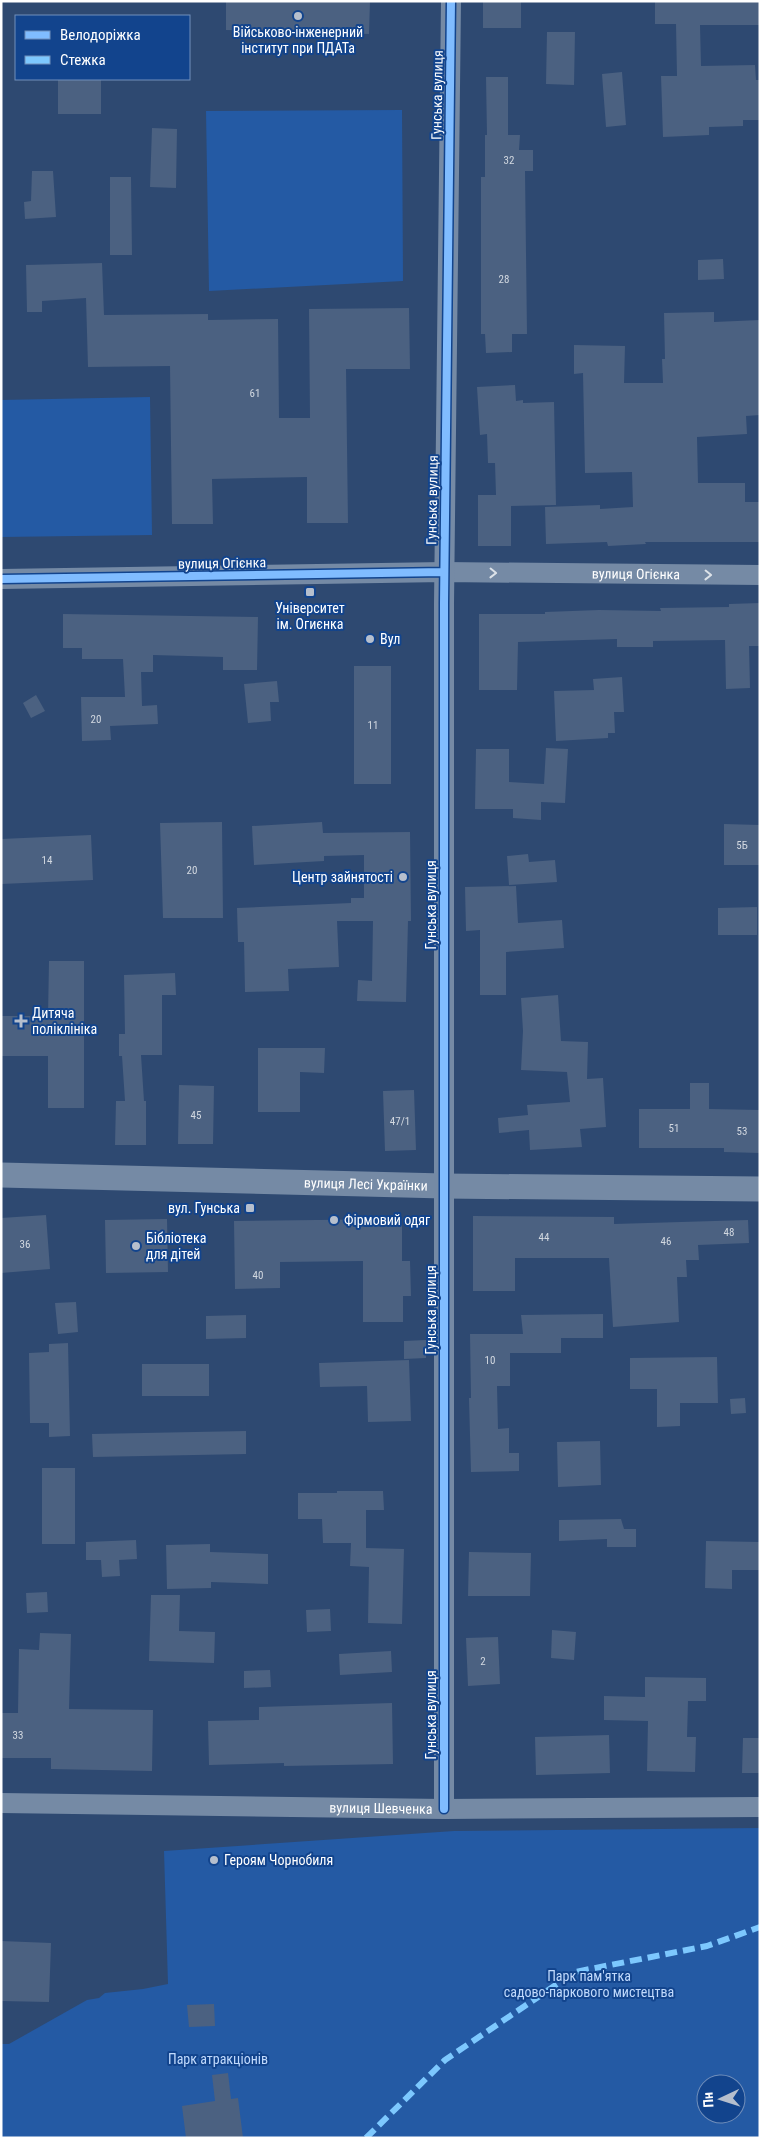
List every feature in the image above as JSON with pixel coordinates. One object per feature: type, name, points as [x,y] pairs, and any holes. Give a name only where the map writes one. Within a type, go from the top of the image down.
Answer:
[{"type":"street","name":"Гунська вулиця","points":[[444,1809],[444,572],[451,1]]},
{"type":"street","name":"вулиця Огієнка","points":[[1,579],[444,572],[760,575]]},
{"type":"street","name":"вулиця Лесі Українки","points":[[1,1175],[444,1186],[760,1188]]},
{"type":"street","name":"вулиця Шевченка","points":[[1,1803],[444,1809],[760,1807]]},
{"type":"green space","points":[[402,110],[403,281],[209,291],[206,111]]},
{"type":"green space","points":[[150,397],[152,535],[1,537],[1,400]]},
{"type":"green space","name":"Парк пам'ятка садово-паркового мистецтва","points":[[760,1828],[760,2138],[1,2138],[1,2044],[9,2044],[87,2000],[99,1998],[105,1993],[168,1984],[164,1851],[454,1831]]},
{"type":"building","name":"Військово-інженерний інститут при ПДАТа","points":[[226,1],[370,1],[369,34],[226,30]]},
{"type":"building","points":[[483,1],[521,1],[521,28],[483,28]]},
{"type":"building","points":[[655,1],[760,1],[760,25],[700,25],[701,66],[755,65],[756,80],[760,80],[760,120],[743,120],[743,126],[709,127],[709,135],[663,137],[661,76],[677,76],[676,24],[655,24]]},
{"type":"building","points":[[547,32],[575,32],[574,85],[546,84]]},
{"type":"building","points":[[622,72],[626,125],[606,127],[602,74]]},
{"type":"building","points":[[486,77],[508,77],[508,135],[520,135],[519,150],[533,150],[533,171],[525,171],[527,334],[512,334],[512,352],[486,353],[485,334],[481,334],[481,177],[485,177],[485,135],[487,135]]},
{"type":"building","points":[[58,80],[101,80],[101,114],[58,114]]},
{"type":"building","points":[[152,128],[177,129],[176,188],[150,187]]},
{"type":"building","points":[[32,171],[53,171],[56,217],[25,219],[24,202],[31,201]]},
{"type":"building","points":[[110,177],[131,177],[132,255],[110,255]]},
{"type":"building","points":[[723,259],[724,279],[698,280],[698,260]]},
{"type":"building","points":[[102,263],[104,315],[208,314],[208,320],[278,319],[279,418],[310,418],[309,309],[409,308],[410,369],[346,369],[348,523],[307,523],[307,477],[212,479],[213,524],[172,524],[170,366],[88,367],[86,298],[42,301],[42,312],[27,312],[26,265]]},
{"type":"building","points":[[714,312],[714,322],[760,320],[760,415],[746,416],[747,434],[697,437],[698,483],[745,483],[745,502],[760,502],[760,542],[645,542],[646,544],[608,546],[607,542],[546,544],[545,507],[600,505],[600,509],[633,507],[632,472],[585,473],[583,373],[574,374],[574,345],[625,346],[624,383],[663,383],[662,359],[665,359],[664,313]]},
{"type":"building","points":[[515,385],[516,401],[523,400],[523,403],[554,402],[556,505],[511,506],[511,546],[478,546],[478,495],[496,495],[495,463],[488,463],[487,434],[480,435],[477,387]]},
{"type":"building","points":[[760,603],[760,646],[749,646],[750,688],[726,689],[725,640],[653,641],[653,647],[617,647],[617,639],[518,642],[517,690],[479,690],[479,614],[545,614],[545,612],[599,610],[661,611],[660,608],[729,607],[729,604]]},
{"type":"building","points":[[63,614],[258,617],[257,670],[223,670],[223,657],[153,655],[153,672],[141,672],[142,706],[157,705],[158,724],[110,726],[111,740],[82,741],[81,697],[125,697],[123,659],[82,659],[82,648],[63,648]]},
{"type":"building","points":[[354,666],[391,666],[391,784],[354,784]]},
{"type":"building","points":[[622,677],[624,712],[614,712],[615,733],[608,733],[608,738],[556,741],[554,691],[594,690],[593,679]]},
{"type":"building","points":[[277,681],[279,702],[270,702],[271,721],[248,723],[244,684]]},
{"type":"building","points":[[36,695],[45,711],[31,718],[23,703]]},
{"type":"building","points":[[546,748],[568,749],[565,803],[541,802],[541,820],[513,818],[513,809],[475,809],[476,749],[509,749],[509,782],[544,784]]},
{"type":"building","points":[[222,822],[223,918],[163,918],[160,823]]},
{"type":"building","points":[[322,822],[323,833],[410,832],[411,921],[408,921],[406,1002],[357,1001],[358,980],[372,981],[373,921],[337,921],[339,967],[288,969],[289,991],[245,992],[244,942],[238,942],[237,908],[351,903],[351,898],[364,898],[364,855],[324,856],[324,861],[254,865],[252,826]]},
{"type":"building","points":[[724,824],[760,825],[760,865],[724,865]]},
{"type":"building","points":[[91,835],[93,880],[1,884],[1,839]]},
{"type":"building","points":[[528,854],[529,862],[555,860],[557,882],[509,885],[507,856]]},
{"type":"building","points":[[516,886],[518,923],[562,920],[564,948],[506,952],[506,995],[480,995],[480,930],[466,931],[465,887]]},
{"type":"building","points":[[757,907],[757,935],[718,935],[718,908]]},
{"type":"building","points":[[49,961],[84,961],[84,1108],[48,1108],[48,1056],[1,1056],[1,1016],[48,1016]]},
{"type":"building","points":[[175,973],[176,995],[162,995],[162,1055],[141,1055],[144,1101],[146,1101],[146,1145],[115,1145],[116,1101],[125,1101],[122,1056],[119,1056],[119,1034],[125,1034],[124,975]]},
{"type":"building","points":[[558,995],[561,1041],[588,1042],[587,1079],[603,1078],[606,1127],[580,1129],[582,1147],[530,1150],[529,1130],[499,1133],[498,1118],[528,1115],[527,1105],[570,1102],[567,1072],[521,1070],[523,1031],[521,998]]},
{"type":"building","points":[[258,1048],[325,1048],[324,1073],[300,1072],[300,1112],[258,1112]]},
{"type":"building","points":[[690,1083],[709,1083],[709,1109],[760,1110],[760,1153],[724,1152],[724,1148],[639,1148],[639,1109],[690,1109]]},
{"type":"building","points":[[179,1085],[214,1086],[213,1144],[178,1144]]},
{"type":"building","points":[[414,1090],[416,1150],[385,1151],[383,1091]]},
{"type":"building","points":[[46,1215],[50,1269],[1,1273],[1,1218]]},
{"type":"building","points":[[473,1216],[614,1217],[614,1224],[748,1220],[749,1243],[698,1245],[699,1260],[686,1260],[687,1277],[677,1277],[679,1322],[613,1327],[609,1258],[515,1258],[515,1291],[473,1291]]},
{"type":"building","name":"Бібліотека для дітей","points":[[167,1219],[168,1272],[106,1273],[105,1220]]},
{"type":"building","points":[[402,1219],[402,1261],[410,1261],[411,1296],[403,1296],[403,1322],[363,1322],[363,1261],[280,1262],[280,1288],[235,1289],[234,1221]]},
{"type":"building","points":[[76,1302],[78,1332],[58,1334],[55,1303]]},
{"type":"building","points":[[603,1314],[603,1338],[561,1338],[561,1353],[510,1353],[510,1386],[497,1386],[498,1429],[509,1428],[509,1453],[519,1453],[519,1471],[471,1472],[470,1334],[523,1334],[521,1315]]},
{"type":"building","points":[[246,1315],[246,1338],[206,1339],[206,1316]]},
{"type":"building","points":[[426,1340],[426,1358],[404,1359],[404,1341]]},
{"type":"building","points":[[68,1343],[70,1436],[49,1437],[49,1423],[30,1423],[29,1353],[49,1352],[49,1344]]},
{"type":"building","points":[[717,1357],[718,1403],[680,1403],[680,1426],[657,1427],[657,1389],[630,1389],[630,1358]]},
{"type":"building","points":[[409,1360],[411,1421],[368,1422],[367,1386],[320,1387],[319,1363]]},
{"type":"building","points":[[142,1364],[209,1364],[209,1396],[142,1396]]},
{"type":"building","points":[[745,1398],[746,1413],[731,1414],[730,1399]]},
{"type":"building","points":[[246,1431],[246,1454],[93,1457],[92,1434]]},
{"type":"building","points":[[600,1441],[601,1485],[558,1487],[557,1442]]},
{"type":"building","points":[[42,1468],[75,1468],[75,1544],[42,1544]]},
{"type":"building","points":[[337,1491],[383,1491],[384,1510],[366,1510],[366,1548],[404,1549],[402,1624],[368,1623],[369,1567],[350,1566],[351,1543],[323,1543],[322,1519],[298,1519],[298,1493],[337,1493]]},
{"type":"building","points":[[621,1519],[624,1529],[636,1529],[636,1547],[607,1547],[607,1539],[559,1541],[559,1520]]},
{"type":"building","points":[[136,1540],[137,1559],[119,1560],[120,1576],[102,1577],[101,1560],[86,1560],[86,1542]]},
{"type":"building","points":[[706,1541],[760,1542],[760,1570],[732,1570],[732,1589],[705,1588]]},
{"type":"building","points":[[210,1544],[210,1552],[268,1554],[268,1584],[211,1582],[211,1588],[167,1589],[166,1545]]},
{"type":"building","points":[[469,1552],[531,1553],[530,1596],[468,1596]]},
{"type":"building","points":[[47,1592],[48,1612],[27,1613],[26,1593]]},
{"type":"building","points":[[151,1595],[180,1595],[179,1631],[215,1632],[214,1663],[149,1661]]},
{"type":"building","points":[[330,1609],[331,1631],[307,1632],[306,1610]]},
{"type":"building","points":[[552,1630],[576,1632],[574,1660],[551,1658]]},
{"type":"building","points":[[40,1633],[71,1634],[69,1709],[153,1710],[152,1771],[51,1769],[51,1758],[1,1758],[1,1713],[18,1713],[19,1649],[39,1650]]},
{"type":"building","points":[[498,1637],[500,1684],[468,1686],[466,1638]]},
{"type":"building","points":[[391,1651],[392,1672],[340,1675],[339,1654]]},
{"type":"building","points":[[270,1670],[271,1687],[244,1688],[244,1671]]},
{"type":"building","points":[[645,1677],[706,1678],[706,1701],[688,1701],[687,1737],[696,1737],[695,1772],[647,1771],[648,1721],[604,1720],[604,1696],[645,1697]]},
{"type":"building","points":[[392,1703],[393,1764],[284,1766],[284,1763],[209,1765],[208,1721],[259,1720],[259,1707]]},
{"type":"building","points":[[609,1735],[610,1773],[536,1775],[535,1737]]},
{"type":"building","points":[[743,1738],[760,1738],[760,1773],[742,1773]]},
{"type":"building","points":[[1,1941],[51,1943],[49,2002],[1,2001]]},
{"type":"building","points":[[214,2004],[215,2026],[189,2027],[187,2005]]},
{"type":"building","points":[[228,2073],[231,2099],[238,2098],[243,2138],[186,2138],[182,2106],[215,2101],[212,2075]]},
{"type":"marked path","points":[[366,2138],[445,2060],[575,1972],[707,1946],[760,1927]]},
{"type":"cycle path","points":[[444,1809],[444,604],[451,1]]},
{"type":"cycle path","points":[[1,579],[444,572]]},
{"type":"place","name":"Військово-інженерний інститут при ПДАТа","points":[[298,16]]},
{"type":"place","name":"Університет ім. Огиєнка","points":[[310,592]]},
{"type":"place","name":"Вул","points":[[370,639]]},
{"type":"place","name":"Центр зайнятості","points":[[403,877]]},
{"type":"place","name":"Дитяча поліклініка","points":[[21,1021]]},
{"type":"place","name":"вул. Гунська","points":[[250,1208]]},
{"type":"place","name":"Фірмовий одяг","points":[[334,1220]]},
{"type":"place","name":"Бібліотека для дітей","points":[[136,1246]]},
{"type":"place","name":"Героям Чорнобиля","points":[[214,1860]]},
{"type":"park label","name":"Парк атракціонів","points":[[218,2059]]}]
